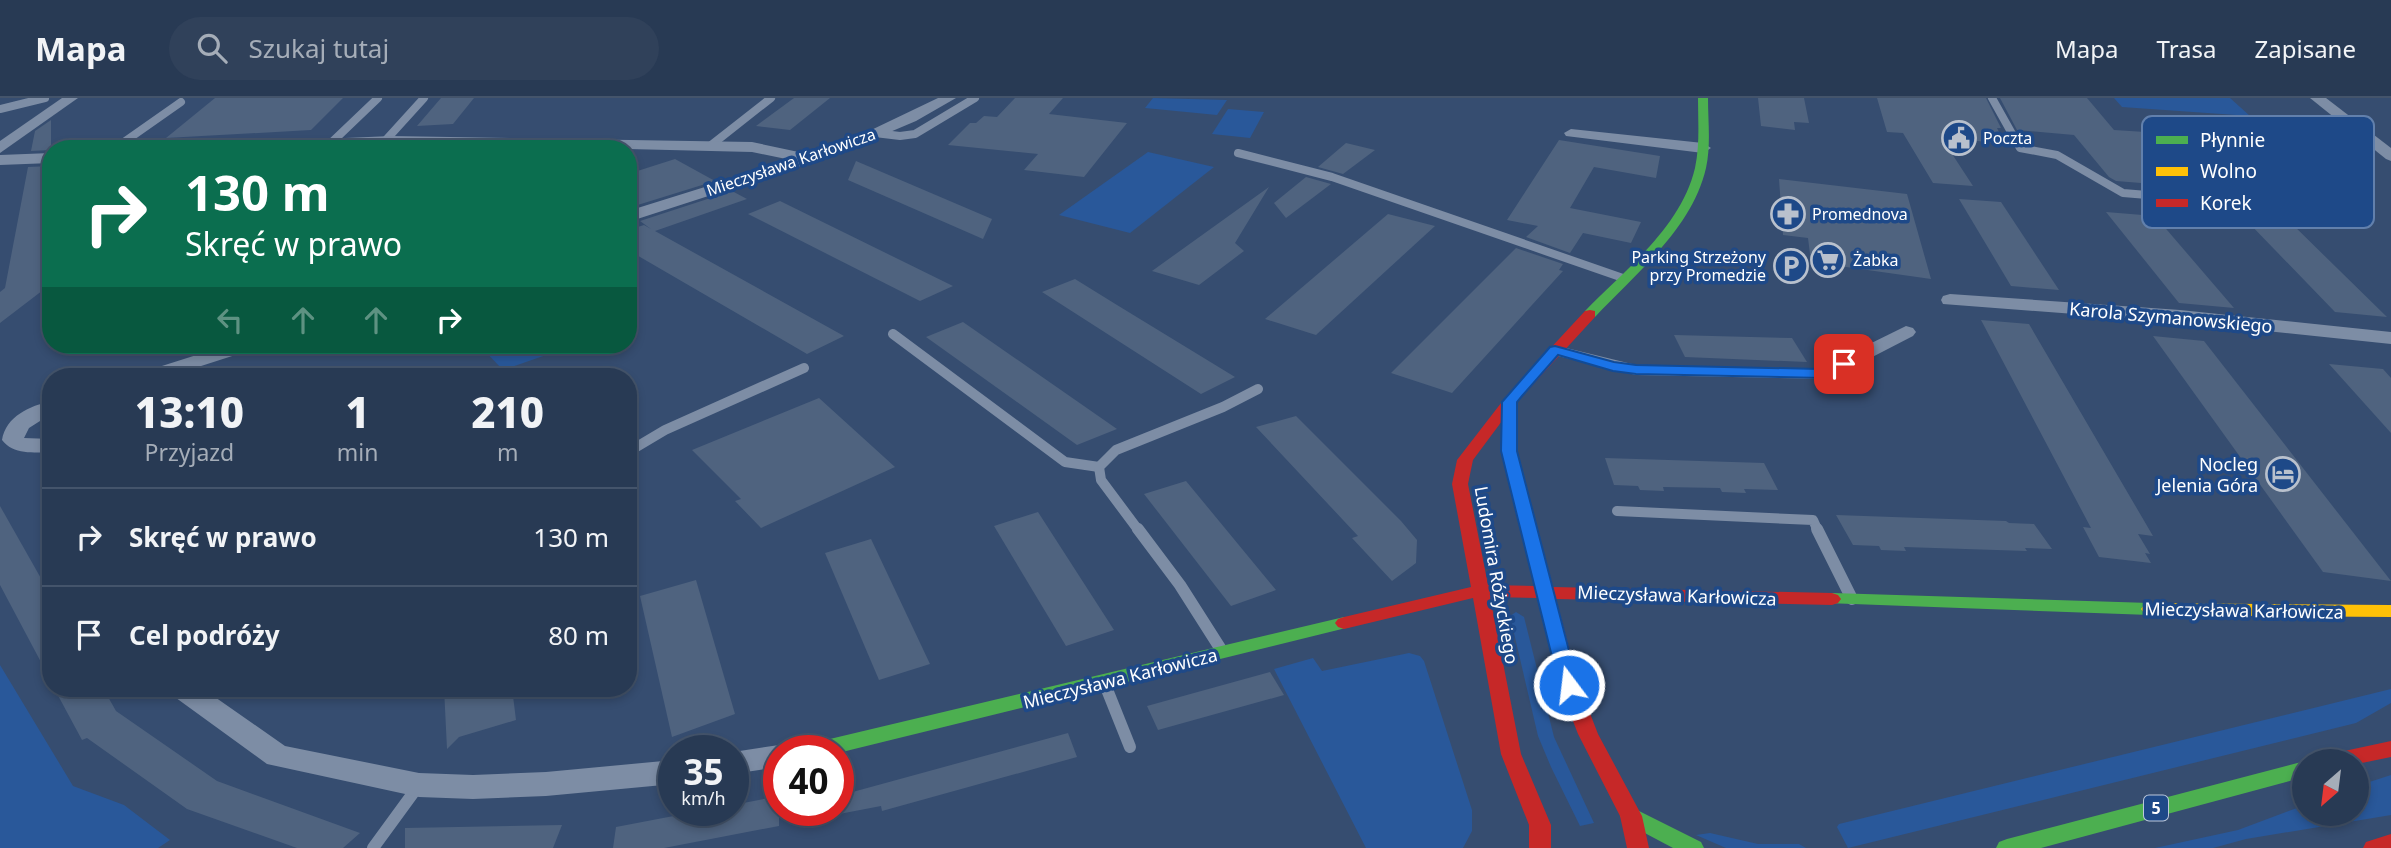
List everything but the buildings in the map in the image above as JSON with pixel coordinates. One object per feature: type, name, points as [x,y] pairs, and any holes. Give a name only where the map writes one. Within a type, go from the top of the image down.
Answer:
[{"type":"street","points":[[0,148],[71,98]]},
{"type":"street","name":"Mieczysława Karłowicza","points":[[637,215],[875,133],[917,116],[949,98]]},
{"type":"street","name":"Ludomira Różyckiego","points":[[1540,848],[1540,825],[1511,754],[1479,591],[1460,484],[1465,460],[1555,350],[1623,278],[1686,205],[1701,173],[1703,98]]},
{"type":"street","points":[[2317,98],[2340,116]]},
{"type":"street","points":[[1571,133],[1703,148]]},
{"type":"street","points":[[2374,143],[2391,156]]},
{"type":"street","points":[[637,145],[752,148],[805,158]]},
{"type":"street","points":[[0,160],[42,158]]},
{"type":"street","name":"Karola Szymanowskiego","points":[[1950,300],[2089,308],[2391,338]]},
{"type":"street","points":[[1844,364],[1906,332]]},
{"type":"street","points":[[176,368],[220,354]]},
{"type":"street","points":[[186,368],[202,360]]},
{"type":"street","name":"Ludomira Różyckiego","points":[[1510,402],[1509,451],[1569,685],[1588,734],[1631,816],[1638,848]]},
{"type":"street","points":[[4,435],[13,433],[18,425],[42,412]]},
{"type":"street","points":[[4,435],[21,445],[42,451]]},
{"type":"street","name":"Mieczysława Karłowicza","points":[[854,741],[1479,591],[2175,610],[2391,611]]},
{"type":"street","points":[[195,697],[277,756],[419,785],[473,787],[546,784],[658,774]]},
{"type":"street","points":[[2370,754],[2391,749]]},
{"type":"street","name":"5","points":[[2007,848],[2292,772]]},
{"type":"street","points":[[1631,816],[1693,848]]},
{"type":"street","points":[[1540,825],[1557,842]]},
{"type":"street","points":[[2374,848],[2391,843]]},
{"type":"lane","points":[[0,110],[45,98]]},
{"type":"lane","points":[[334,140],[378,98]]},
{"type":"lane","points":[[386,140],[424,98]]},
{"type":"lane","points":[[710,146],[771,98]]},
{"type":"lane","points":[[875,133],[900,136],[915,134],[975,98]]},
{"type":"lane","points":[[1992,98],[2020,148],[2057,155],[2123,193],[2142,195]]},
{"type":"lane","points":[[127,140],[181,102]]},
{"type":"lane","points":[[1238,153],[1332,177],[1623,278]]},
{"type":"lane","points":[[893,334],[1065,462],[1099,467]]},
{"type":"lane","points":[[1555,350],[1636,370],[1822,374],[1844,364]]},
{"type":"lane","points":[[637,446],[664,430],[804,368]]},
{"type":"lane","points":[[1099,467],[1116,450],[1223,407],[1258,389]]},
{"type":"lane","points":[[1099,467],[1101,480],[1180,585],[1223,653]]},
{"type":"lane","points":[[1617,510],[1813,520],[1853,601]]},
{"type":"lane","points":[[1104,682],[1130,747]]},
{"type":"lane","points":[[373,848],[419,785]]},
{"type":"shaded area","points":[[1153,98],[1227,100],[1217,115],[1145,108]]},
{"type":"shaded area","points":[[2114,98],[2230,98],[2250,116],[2122,107]]},
{"type":"shaded area","points":[[1228,109],[1264,112],[1250,138],[1212,134]]},
{"type":"shaded area","points":[[1148,152],[1214,167],[1130,233],[1059,215]]},
{"type":"shaded area","points":[[488,354],[549,354],[509,368],[501,368]]},
{"type":"shaded area","points":[[1516,612],[1524,617],[1554,737],[1594,823],[1580,826],[1538,736],[1510,616]]},
{"type":"shaded area","points":[[1409,653],[1420,656],[1424,661],[1472,810],[1472,831],[1463,848],[1366,848],[1274,669],[1313,658],[1322,671]]},
{"type":"shaded area","points":[[0,665],[73,786],[124,805],[170,840],[158,848],[0,848]]},
{"type":"shaded area","points":[[2391,689],[2391,703],[2356,723],[1848,848],[1837,827],[1839,824]]},
{"type":"shaded area","points":[[2391,775],[2391,815],[2370,818],[2370,782]]},
{"type":"shaded area","points":[[2292,810],[2292,826],[2325,826],[2246,839],[2213,848],[2155,848],[2238,830]]},
{"type":"shaded area","points":[[1710,833],[1758,844],[1799,844],[1806,848],[1726,848],[1696,835]]},
{"type":"traffic: fast","points":[[1590,314],[1655,247],[1684,209],[1694,189],[1702,160],[1703,98]]},
{"type":"traffic: fast","points":[[1832,599],[2150,609]]},
{"type":"traffic: fast","points":[[854,741],[1344,623]]},
{"type":"traffic: fast","points":[[2007,848],[2292,772]]},
{"type":"traffic: fast","points":[[1631,816],[1693,848]]},
{"type":"traffic: slow","points":[[2150,609],[2391,611]]},
{"type":"traffic: jam","points":[[1540,848],[1540,825],[1511,754],[1460,484],[1465,460],[1513,397],[1590,314]]},
{"type":"traffic: jam","points":[[1510,402],[1509,451],[1569,685],[1588,734],[1631,816],[1638,848]]},
{"type":"traffic: jam","points":[[1344,623],[1479,591],[1832,599]]},
{"type":"traffic: jam","points":[[2370,754],[2391,749]]},
{"type":"traffic: jam","points":[[2374,848],[2391,843]]},
{"type":"place","name":"Poczta","points":[[1959,138]]},
{"type":"place","name":"Promednova","points":[[1788,214]]},
{"type":"place","name":"Żabka","points":[[1828,260]]},
{"type":"place","name":"Parking Strzeżony przy Promedzie","points":[[1791,266]]},
{"type":"place","name":"Nocleg Jelenia Góra","points":[[2283,474]]},
{"type":"route","points":[[1569,685],[1509,451],[1510,402],[1517,393],[1555,350],[1636,370],[1822,374],[1844,364]]}]
